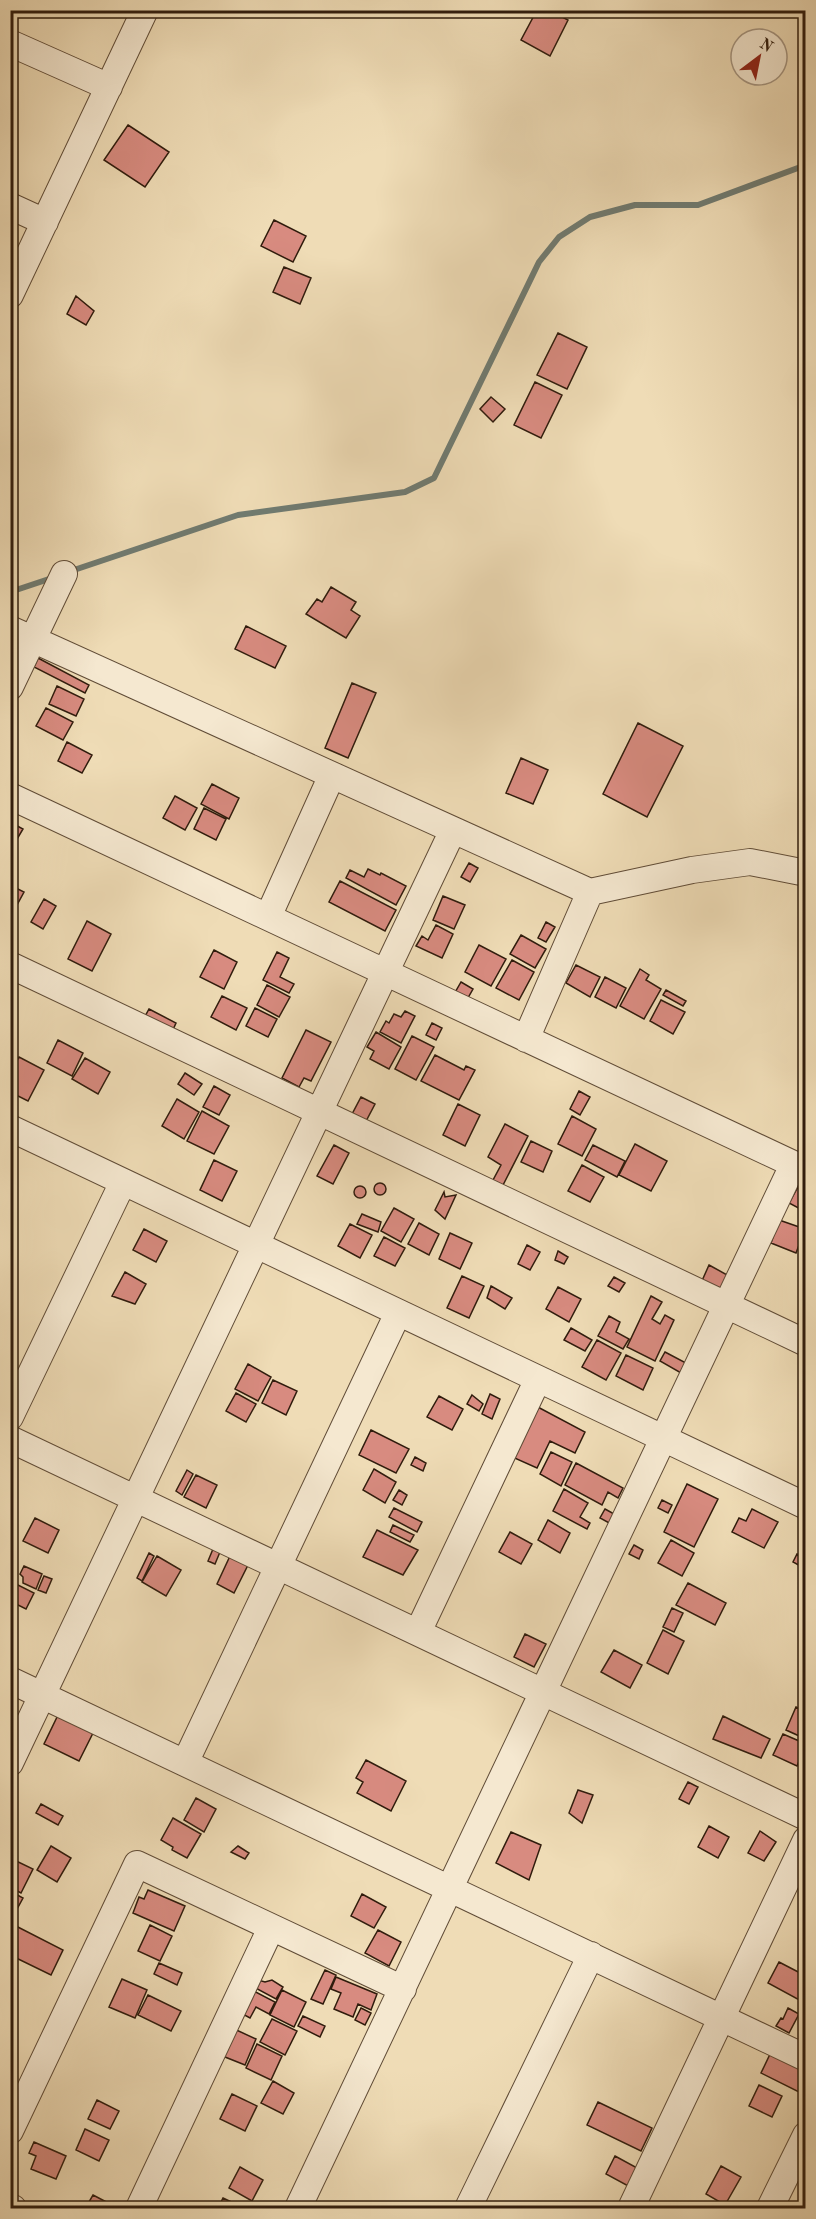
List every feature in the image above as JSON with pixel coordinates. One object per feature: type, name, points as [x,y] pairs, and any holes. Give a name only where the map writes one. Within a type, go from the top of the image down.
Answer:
[{"type":"street","points":[[10,295],[145,10]]},
{"type":"street","points":[[10,43],[109,87]]},
{"type":"street","points":[[10,206],[45,222]]},
{"type":"street","points":[[10,687],[22,634],[64,574]]},
{"type":"street","points":[[22,634],[590,892],[692,870],[750,862],[806,873]]},
{"type":"street","points":[[268,917],[332,775]]},
{"type":"street","points":[[10,796],[799,1167],[726,1305],[298,2208]]},
{"type":"street","points":[[10,1763],[453,830]]},
{"type":"street","points":[[526,1039],[590,892]]},
{"type":"street","points":[[10,965],[806,1343]]},
{"type":"street","points":[[10,1128],[806,1506]]},
{"type":"street","points":[[10,1418],[123,1182]]},
{"type":"street","points":[[185,1763],[398,1313]]},
{"type":"street","points":[[418,1632],[538,1379]]},
{"type":"street","points":[[10,1439],[806,1817]]},
{"type":"street","points":[[10,1680],[806,2058]]},
{"type":"street","points":[[631,2208],[806,1840]]},
{"type":"street","points":[[10,2131],[137,1864],[402,1989]]},
{"type":"street","points":[[139,2208],[272,1928]]},
{"type":"street","points":[[468,2208],[591,1955]]},
{"type":"street","points":[[770,2208],[806,2135]]},
{"type":"building","points":[[537,10],[549,10],[568,20],[550,56],[521,40]]},
{"type":"building","points":[[128,125],[169,152],[145,187],[104,160]]},
{"type":"building","points":[[274,220],[306,236],[293,262],[261,246]]},
{"type":"building","points":[[284,267],[311,278],[300,304],[273,292]]},
{"type":"building","points":[[76,296],[94,311],[86,325],[67,314]]},
{"type":"building","points":[[558,333],[587,347],[567,389],[537,375]]},
{"type":"building","points":[[535,382],[562,395],[541,438],[514,425]]},
{"type":"building","points":[[491,397],[505,409],[493,422],[480,409]]},
{"type":"building","points":[[331,587],[356,602],[351,610],[360,616],[346,638],[306,614],[317,599],[322,602]]},
{"type":"building","points":[[246,626],[286,646],[275,668],[235,649]]},
{"type":"building","points":[[38,658],[89,685],[85,693],[34,667]]},
{"type":"building","points":[[352,683],[376,693],[348,758],[325,748]]},
{"type":"building","points":[[57,686],[84,699],[76,716],[49,704]]},
{"type":"building","points":[[46,708],[73,722],[63,740],[36,726]]},
{"type":"building","points":[[638,723],[683,746],[647,817],[603,794]]},
{"type":"building","points":[[67,742],[92,755],[82,773],[58,761]]},
{"type":"building","points":[[521,758],[548,770],[533,804],[506,793]]},
{"type":"building","points":[[212,784],[239,798],[229,819],[201,804]]},
{"type":"building","points":[[175,796],[197,808],[185,830],[163,818]]},
{"type":"building","points":[[204,808],[226,819],[216,840],[194,829]]},
{"type":"building","points":[[10,822],[23,829],[10,851]]},
{"type":"building","points":[[469,863],[478,868],[470,882],[461,877]]},
{"type":"building","points":[[368,869],[406,886],[396,905],[346,878],[350,870],[364,877]]},
{"type":"building","points":[[340,881],[396,910],[385,931],[329,902]]},
{"type":"building","points":[[10,885],[24,892],[11,916],[10,915]]},
{"type":"building","points":[[443,896],[465,905],[454,929],[433,920]]},
{"type":"building","points":[[44,899],[56,906],[43,929],[31,922]]},
{"type":"building","points":[[87,921],[111,934],[92,971],[68,959]]},
{"type":"building","points":[[546,922],[555,927],[546,942],[538,938]]},
{"type":"building","points":[[436,925],[453,934],[442,958],[416,946],[422,936],[428,940]]},
{"type":"building","points":[[521,935],[546,949],[535,968],[510,954]]},
{"type":"building","points":[[479,945],[506,959],[491,986],[465,972]]},
{"type":"building","points":[[214,950],[237,962],[224,989],[200,977]]},
{"type":"building","points":[[277,952],[289,958],[280,977],[294,984],[289,993],[263,980]]},
{"type":"building","points":[[512,960],[534,972],[519,1000],[496,988]]},
{"type":"building","points":[[576,965],[600,977],[590,997],[566,983]]},
{"type":"building","points":[[640,969],[649,975],[646,980],[661,989],[644,1019],[620,1006]]},
{"type":"building","points":[[605,977],[626,988],[616,1008],[595,997]]},
{"type":"building","points":[[461,982],[473,989],[465,1003],[453,996]]},
{"type":"building","points":[[267,985],[290,997],[279,1017],[257,1005]]},
{"type":"building","points":[[666,990],[686,1001],[683,1006],[663,995]]},
{"type":"building","points":[[222,996],[247,1008],[236,1030],[211,1017]]},
{"type":"building","points":[[661,1000],[685,1012],[673,1034],[650,1021]]},
{"type":"building","points":[[255,1008],[277,1019],[268,1037],[246,1026]]},
{"type":"building","points":[[149,1009],[176,1023],[171,1034],[143,1020]]},
{"type":"building","points":[[405,1011],[415,1016],[401,1043],[380,1032],[386,1021],[389,1023],[394,1014],[401,1017]]},
{"type":"building","points":[[432,1023],[442,1028],[436,1040],[426,1035]]},
{"type":"building","points":[[306,1030],[331,1042],[311,1081],[304,1078],[299,1087],[282,1078]]},
{"type":"building","points":[[376,1032],[401,1047],[389,1069],[370,1059],[374,1051],[367,1047]]},
{"type":"building","points":[[412,1036],[434,1047],[416,1080],[395,1069]]},
{"type":"building","points":[[58,1040],[83,1053],[72,1076],[47,1063]]},
{"type":"building","points":[[435,1055],[464,1070],[466,1066],[475,1070],[459,1100],[421,1081]]},
{"type":"building","points":[[19,1057],[44,1070],[28,1101],[10,1092],[10,1074]]},
{"type":"building","points":[[85,1058],[110,1072],[98,1094],[72,1079]]},
{"type":"building","points":[[185,1073],[202,1084],[194,1095],[178,1084]]},
{"type":"building","points":[[214,1086],[230,1095],[219,1115],[203,1107]]},
{"type":"building","points":[[579,1091],[590,1097],[580,1115],[570,1109]]},
{"type":"building","points":[[361,1097],[375,1104],[364,1125],[350,1118]]},
{"type":"building","points":[[177,1099],[199,1112],[184,1139],[162,1126]]},
{"type":"building","points":[[458,1104],[480,1115],[465,1146],[443,1135]]},
{"type":"building","points":[[202,1111],[229,1126],[214,1154],[187,1141]]},
{"type":"building","points":[[572,1116],[596,1129],[582,1156],[558,1144]]},
{"type":"building","points":[[505,1124],[528,1136],[502,1187],[492,1182],[501,1165],[488,1157]]},
{"type":"building","points":[[531,1141],[552,1151],[543,1172],[521,1162]]},
{"type":"building","points":[[635,1144],[667,1161],[651,1191],[619,1175]]},
{"type":"building","points":[[334,1145],[349,1153],[333,1184],[317,1176]]},
{"type":"building","points":[[593,1145],[625,1161],[617,1177],[585,1160]]},
{"type":"building","points":[[214,1160],[237,1171],[222,1201],[200,1190]]},
{"type":"building","points":[[582,1165],[604,1177],[590,1202],[568,1191]]},
{"type":"building","points":[[382,1183],[386,1189],[382,1195],[378,1195],[374,1187]]},
{"type":"building","points":[[362,1186],[365,1187],[365,1197],[358,1198],[355,1197],[354,1190],[355,1187]]},
{"type":"building","points":[[798,1187],[806,1191],[806,1212],[789,1203]]},
{"type":"building","points":[[444,1192],[445,1197],[456,1195],[445,1219],[435,1210]]},
{"type":"building","points":[[394,1208],[414,1219],[401,1242],[381,1231]]},
{"type":"building","points":[[362,1214],[381,1222],[378,1232],[357,1224]]},
{"type":"building","points":[[779,1220],[805,1229],[796,1253],[771,1243]]},
{"type":"building","points":[[419,1223],[439,1234],[429,1255],[408,1244]]},
{"type":"building","points":[[350,1224],[372,1235],[360,1258],[338,1246]]},
{"type":"building","points":[[144,1229],[167,1241],[156,1262],[133,1250]]},
{"type":"building","points":[[450,1233],[472,1243],[460,1269],[439,1259]]},
{"type":"building","points":[[384,1237],[405,1248],[395,1266],[374,1256]]},
{"type":"building","points":[[527,1245],[540,1252],[530,1270],[518,1264]]},
{"type":"building","points":[[558,1251],[568,1257],[564,1264],[555,1260]]},
{"type":"building","points":[[709,1265],[729,1276],[720,1294],[701,1283]]},
{"type":"building","points":[[125,1272],[146,1284],[135,1304],[112,1296]]},
{"type":"building","points":[[462,1276],[484,1286],[469,1318],[447,1308]]},
{"type":"building","points":[[614,1277],[625,1283],[619,1292],[608,1286]]},
{"type":"building","points":[[491,1286],[512,1298],[505,1309],[487,1298]]},
{"type":"building","points":[[558,1287],[581,1299],[569,1322],[546,1309]]},
{"type":"building","points":[[651,1296],[662,1302],[652,1319],[660,1324],[665,1315],[674,1320],[655,1361],[627,1347]]},
{"type":"building","points":[[609,1316],[620,1322],[616,1332],[629,1339],[623,1349],[598,1336]]},
{"type":"building","points":[[571,1328],[592,1340],[585,1351],[564,1340]]},
{"type":"building","points":[[597,1340],[621,1353],[606,1380],[582,1367]]},
{"type":"building","points":[[665,1352],[686,1363],[681,1373],[660,1361]]},
{"type":"building","points":[[626,1355],[653,1368],[643,1390],[616,1376]]},
{"type":"building","points":[[248,1364],[271,1377],[258,1401],[235,1389]]},
{"type":"building","points":[[273,1380],[297,1391],[286,1415],[262,1403]]},
{"type":"building","points":[[236,1393],[256,1404],[246,1422],[226,1411]]},
{"type":"building","points":[[490,1394],[500,1399],[492,1419],[482,1414]]},
{"type":"building","points":[[472,1395],[483,1404],[479,1411],[467,1404]]},
{"type":"building","points":[[439,1396],[463,1409],[452,1430],[427,1417]]},
{"type":"building","points":[[534,1405],[585,1432],[575,1453],[550,1441],[537,1468],[510,1456]]},
{"type":"building","points":[[371,1430],[409,1449],[396,1473],[359,1455]]},
{"type":"building","points":[[551,1452],[572,1462],[561,1486],[540,1474]]},
{"type":"building","points":[[415,1457],[426,1463],[423,1471],[411,1465]]},
{"type":"building","points":[[576,1463],[623,1488],[618,1498],[608,1492],[602,1505],[565,1485]]},
{"type":"building","points":[[374,1469],[396,1482],[385,1503],[363,1490]]},
{"type":"building","points":[[187,1470],[193,1474],[182,1495],[176,1491]]},
{"type":"building","points":[[196,1475],[217,1485],[206,1508],[184,1497]]},
{"type":"building","points":[[687,1484],[718,1499],[694,1547],[664,1532]]},
{"type":"building","points":[[564,1489],[588,1503],[580,1517],[590,1523],[587,1529],[553,1511]]},
{"type":"building","points":[[399,1490],[407,1495],[402,1505],[393,1500]]},
{"type":"building","points":[[662,1500],[672,1505],[668,1513],[658,1508]]},
{"type":"building","points":[[394,1508],[422,1522],[417,1532],[389,1517]]},
{"type":"building","points":[[605,1509],[616,1515],[611,1524],[600,1518]]},
{"type":"building","points":[[752,1509],[778,1522],[764,1548],[732,1532],[739,1518],[746,1521]]},
{"type":"building","points":[[35,1518],[59,1530],[48,1553],[23,1541]]},
{"type":"building","points":[[548,1520],[570,1533],[560,1553],[538,1540]]},
{"type":"building","points":[[393,1525],[414,1535],[410,1542],[390,1532]]},
{"type":"building","points":[[377,1530],[418,1550],[403,1575],[363,1557]]},
{"type":"building","points":[[510,1532],[532,1544],[521,1564],[499,1552]]},
{"type":"building","points":[[671,1540],[694,1553],[682,1576],[658,1563]]},
{"type":"building","points":[[634,1545],[643,1550],[639,1559],[629,1554]]},
{"type":"building","points":[[213,1549],[220,1552],[215,1564],[208,1561]]},
{"type":"building","points":[[149,1553],[154,1556],[142,1581],[137,1578]]},
{"type":"building","points":[[797,1554],[806,1558],[804,1568],[793,1562]]},
{"type":"building","points":[[157,1556],[181,1570],[166,1596],[142,1582]]},
{"type":"building","points":[[230,1556],[248,1565],[234,1593],[217,1584]]},
{"type":"building","points":[[24,1566],[42,1574],[36,1589],[23,1583],[23,1577],[20,1574]]},
{"type":"building","points":[[44,1576],[52,1579],[46,1593],[38,1590]]},
{"type":"building","points":[[10,1581],[34,1593],[26,1609],[10,1601]]},
{"type":"building","points":[[688,1583],[726,1603],[715,1625],[676,1605]]},
{"type":"building","points":[[672,1608],[683,1613],[674,1632],[663,1627]]},
{"type":"building","points":[[663,1630],[684,1641],[668,1674],[647,1663]]},
{"type":"building","points":[[525,1634],[546,1644],[534,1667],[514,1657]]},
{"type":"building","points":[[614,1650],[642,1665],[630,1688],[601,1672]]},
{"type":"building","points":[[796,1707],[806,1711],[806,1739],[786,1730]]},
{"type":"building","points":[[59,1713],[94,1731],[79,1761],[44,1744]]},
{"type":"building","points":[[723,1716],[770,1739],[761,1758],[713,1739]]},
{"type":"building","points":[[783,1734],[806,1744],[797,1766],[773,1755]]},
{"type":"building","points":[[366,1760],[406,1781],[391,1811],[357,1793],[363,1782],[356,1778]]},
{"type":"building","points":[[688,1782],[698,1787],[689,1804],[679,1799]]},
{"type":"building","points":[[578,1790],[593,1795],[582,1823],[569,1813]]},
{"type":"building","points":[[196,1798],[216,1809],[204,1832],[184,1820]]},
{"type":"building","points":[[41,1804],[63,1816],[58,1825],[36,1813]]},
{"type":"building","points":[[173,1818],[201,1834],[187,1858],[172,1850],[173,1847],[161,1840]]},
{"type":"building","points":[[709,1826],[729,1837],[718,1858],[698,1847]]},
{"type":"building","points":[[760,1831],[776,1842],[764,1861],[748,1853]]},
{"type":"building","points":[[511,1832],[541,1845],[529,1880],[496,1863]]},
{"type":"building","points":[[51,1846],[71,1858],[57,1882],[37,1870]]},
{"type":"building","points":[[238,1846],[249,1853],[245,1859],[231,1852]]},
{"type":"building","points":[[10,1858],[33,1869],[21,1893],[10,1887]]},
{"type":"building","points":[[148,1890],[185,1906],[174,1931],[133,1913],[139,1897],[144,1899]]},
{"type":"building","points":[[10,1891],[23,1898],[10,1922]]},
{"type":"building","points":[[362,1894],[386,1907],[374,1928],[351,1916]]},
{"type":"building","points":[[12,1924],[63,1950],[51,1975],[10,1955]]},
{"type":"building","points":[[150,1925],[172,1936],[160,1961],[138,1951]]},
{"type":"building","points":[[378,1930],[401,1942],[389,1966],[365,1953]]},
{"type":"building","points":[[779,1962],[806,1976],[806,1996],[803,2002],[768,1983]]},
{"type":"building","points":[[159,1963],[182,1973],[177,1985],[154,1974]]},
{"type":"building","points":[[325,1970],[336,1975],[323,2004],[311,1999]]},
{"type":"building","points":[[336,1977],[377,1994],[371,2010],[358,2004],[353,2017],[334,2009],[341,1993],[331,1989]]},
{"type":"building","points":[[122,1979],[147,1990],[135,2018],[109,2007]]},
{"type":"building","points":[[254,1979],[265,1982],[272,1980],[283,1987],[276,1999],[252,1986]]},
{"type":"building","points":[[248,1988],[275,2002],[269,2014],[256,2007],[250,2018],[237,2011]]},
{"type":"building","points":[[282,1990],[306,2002],[294,2027],[270,2015]]},
{"type":"building","points":[[148,1995],[181,2011],[171,2031],[138,2015]]},
{"type":"building","points":[[361,2008],[371,2013],[365,2025],[355,2020]]},
{"type":"building","points":[[788,2008],[799,2014],[789,2033],[776,2026],[781,2018],[783,2019]]},
{"type":"building","points":[[303,2016],[325,2026],[320,2037],[298,2026]]},
{"type":"building","points":[[272,2019],[297,2031],[285,2055],[260,2042]]},
{"type":"building","points":[[232,2028],[256,2039],[245,2065],[220,2055]]},
{"type":"building","points":[[257,2044],[282,2056],[271,2080],[246,2068]]},
{"type":"building","points":[[772,2050],[806,2067],[806,2088],[803,2094],[761,2073]]},
{"type":"building","points":[[273,2081],[294,2093],[283,2114],[261,2103]]},
{"type":"building","points":[[759,2085],[782,2096],[772,2117],[749,2106]]},
{"type":"building","points":[[232,2094],[257,2106],[245,2131],[220,2119]]},
{"type":"building","points":[[97,2100],[119,2111],[110,2129],[88,2119]]},
{"type":"building","points":[[598,2102],[652,2128],[641,2151],[587,2125]]},
{"type":"building","points":[[85,2129],[109,2140],[99,2161],[76,2150]]},
{"type":"building","points":[[34,2142],[66,2156],[56,2179],[31,2169],[36,2156],[29,2153]]},
{"type":"building","points":[[615,2156],[639,2169],[630,2187],[606,2174]]},
{"type":"building","points":[[721,2166],[741,2177],[725,2205],[706,2194]]},
{"type":"building","points":[[240,2167],[263,2180],[252,2201],[229,2188]]},
{"type":"building","points":[[93,2195],[116,2207],[116,2208],[86,2207]]},
{"type":"building","points":[[223,2198],[244,2208],[218,2208]]},
{"type":"waterway","points":[[68,572],[238,515],[405,492],[434,478],[539,262],[559,237],[590,217],[635,205],[698,205],[806,165]]},
{"type":"waterway","points":[[10,592],[52,578]]}]
